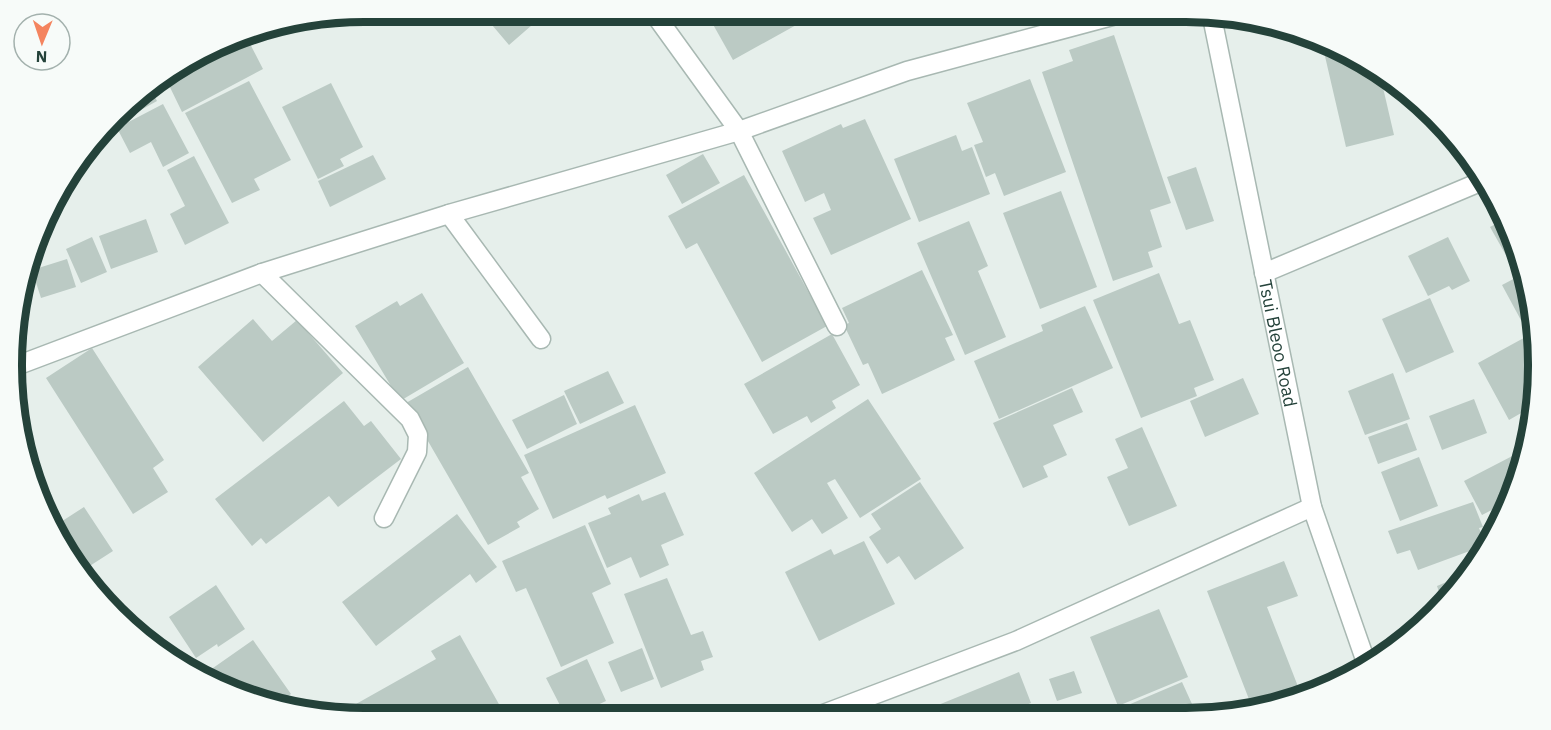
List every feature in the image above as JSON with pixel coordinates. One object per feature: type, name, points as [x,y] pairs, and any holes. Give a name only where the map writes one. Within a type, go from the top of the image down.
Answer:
[{"type":"street","points":[[660,22],[739,130],[837,326]]},
{"type":"street","points":[[22,364],[262,273],[449,214],[739,130],[907,71],[1090,22]]},
{"type":"street","name":"Tsui Bleoo Road","points":[[1213,23],[1312,507],[1365,657]]},
{"type":"street","points":[[1264,273],[1476,184]]},
{"type":"street","points":[[449,214],[541,339]]},
{"type":"street","points":[[262,273],[410,419],[418,435],[417,452],[384,518]]},
{"type":"street","points":[[839,708],[1017,641],[1312,507]]},
{"type":"building","points":[[489,22],[535,22],[509,45]]},
{"type":"building","points":[[712,22],[802,22],[733,60]]},
{"type":"building","points":[[1114,35],[1171,203],[1150,210],[1162,247],[1148,252],[1153,267],[1113,281],[1042,72],[1073,61],[1069,50]]},
{"type":"building","points":[[250,43],[263,69],[182,112],[169,84],[194,68]]},
{"type":"building","points":[[1324,52],[1357,68],[1382,84],[1394,135],[1346,147]]},
{"type":"building","points":[[1030,79],[1066,172],[1004,196],[995,173],[986,177],[974,145],[983,142],[967,103]]},
{"type":"building","points":[[249,81],[291,160],[254,179],[260,190],[232,203],[185,113]]},
{"type":"building","points":[[331,83],[363,147],[340,159],[344,166],[318,179],[282,107]]},
{"type":"building","points":[[154,95],[157,101],[130,116]]},
{"type":"building","points":[[163,104],[189,153],[163,167],[151,142],[130,153],[117,129]]},
{"type":"building","points":[[865,119],[911,219],[831,255],[813,218],[831,210],[824,193],[805,202],[782,151],[841,124],[843,128]]},
{"type":"building","points":[[956,135],[962,151],[972,147],[990,194],[919,222],[894,159]]},
{"type":"building","points":[[703,154],[720,183],[682,204],[666,175]]},
{"type":"building","points":[[373,155],[386,179],[330,207],[318,181]]},
{"type":"building","points":[[194,156],[229,223],[185,245],[170,214],[185,206],[167,170]]},
{"type":"building","points":[[1196,167],[1214,221],[1186,230],[1167,177]]},
{"type":"building","points":[[744,175],[827,326],[762,362],[697,243],[686,249],[668,216]]},
{"type":"building","points":[[1061,191],[1097,287],[1040,309],[1003,213]]},
{"type":"building","points":[[146,219],[158,252],[111,269],[99,236]]},
{"type":"building","points":[[969,221],[988,266],[978,271],[1006,337],[965,355],[917,243]]},
{"type":"building","points":[[1497,223],[1510,255],[1507,257],[1490,227]]},
{"type":"building","points":[[92,237],[107,272],[81,283],[66,249]]},
{"type":"building","points":[[1448,237],[1470,281],[1452,290],[1449,286],[1428,296],[1408,256]]},
{"type":"building","points":[[67,259],[76,287],[41,298],[34,276],[36,269]]},
{"type":"building","points":[[922,270],[953,335],[945,338],[955,360],[882,394],[868,363],[863,365],[844,325],[849,323],[842,308]]},
{"type":"building","points":[[1159,273],[1179,324],[1190,320],[1214,380],[1194,388],[1197,396],[1141,418],[1093,300]]},
{"type":"building","points":[[1517,277],[1527,331],[1502,285]]},
{"type":"building","points":[[422,293],[464,363],[400,401],[355,326],[397,301],[400,306]]},
{"type":"building","points":[[1430,298],[1454,352],[1406,373],[1382,319]]},
{"type":"building","points":[[1085,306],[1113,368],[999,419],[974,361],[1043,331],[1041,325]]},
{"type":"building","points":[[253,319],[272,341],[297,320],[343,373],[263,442],[198,367]]},
{"type":"building","points":[[832,334],[860,385],[832,401],[836,408],[811,423],[807,416],[773,434],[744,384]]},
{"type":"building","points":[[1527,336],[1526,410],[1509,420],[1478,363]]},
{"type":"building","points":[[92,348],[164,460],[153,468],[168,492],[133,514],[46,378]]},
{"type":"building","points":[[468,367],[529,473],[521,477],[539,509],[517,522],[520,527],[488,545],[406,403]]},
{"type":"building","points":[[608,371],[624,403],[580,424],[564,391]]},
{"type":"building","points":[[1393,373],[1410,419],[1365,435],[1348,391]]},
{"type":"building","points":[[1243,378],[1259,414],[1205,437],[1190,401]]},
{"type":"building","points":[[1072,388],[1083,412],[1053,425],[1067,455],[1043,466],[1048,477],[1023,488],[993,423]]},
{"type":"building","points":[[564,395],[577,424],[527,449],[512,420]]},
{"type":"building","points":[[868,399],[921,479],[860,518],[835,479],[827,483],[848,518],[822,534],[812,519],[792,532],[754,473]]},
{"type":"building","points":[[1474,399],[1487,433],[1442,450],[1429,416]]},
{"type":"building","points":[[344,401],[364,426],[371,421],[401,459],[338,507],[329,496],[266,544],[261,538],[252,546],[215,499]]},
{"type":"building","points":[[635,405],[666,473],[607,499],[605,495],[553,519],[524,455]]},
{"type":"building","points":[[1407,423],[1417,450],[1378,464],[1368,437]]},
{"type":"building","points":[[1142,427],[1177,506],[1129,526],[1107,477],[1128,468],[1115,439]]},
{"type":"building","points":[[1517,454],[1497,507],[1482,515],[1464,481]]},
{"type":"building","points":[[1419,457],[1438,506],[1400,521],[1381,472]]},
{"type":"building","points":[[920,482],[964,548],[915,580],[899,556],[887,564],[869,537],[881,529],[871,514]]},
{"type":"building","points":[[665,492],[684,535],[661,545],[669,565],[640,578],[631,557],[607,568],[588,523],[611,514],[608,508],[639,494],[642,501]]},
{"type":"building","points":[[1473,502],[1483,527],[1479,528],[1483,537],[1475,549],[1418,570],[1410,550],[1397,554],[1388,531]]},
{"type":"building","points":[[84,507],[113,551],[88,567],[61,522]]},
{"type":"building","points":[[457,514],[497,567],[476,583],[470,574],[376,646],[342,602]]},
{"type":"building","points":[[585,525],[611,584],[592,593],[614,643],[561,667],[526,588],[516,592],[502,561]]},
{"type":"building","points":[[864,541],[895,604],[819,641],[785,572],[831,549],[834,555]]},
{"type":"building","points":[[1284,561],[1298,596],[1267,607],[1299,688],[1250,702],[1207,591]]},
{"type":"building","points":[[667,578],[691,635],[703,631],[713,657],[701,661],[704,670],[661,688],[624,594]]},
{"type":"building","points":[[1454,579],[1440,595],[1437,586]]},
{"type":"building","points":[[216,585],[245,629],[196,658],[169,617]]},
{"type":"building","points":[[1159,609],[1188,677],[1118,706],[1090,637]]},
{"type":"building","points":[[460,635],[500,706],[497,708],[350,707],[436,659],[431,651]]},
{"type":"building","points":[[253,640],[291,694],[285,698],[276,696],[210,670]]},
{"type":"building","points":[[642,648],[654,679],[621,692],[608,662]]},
{"type":"building","points":[[587,659],[606,701],[591,708],[561,708],[546,678]]},
{"type":"building","points":[[1074,671],[1082,693],[1057,701],[1049,679]]},
{"type":"building","points":[[1019,672],[1031,703],[1018,708],[931,708]]},
{"type":"building","points":[[1182,682],[1194,708],[1186,708],[1121,708]]}]
